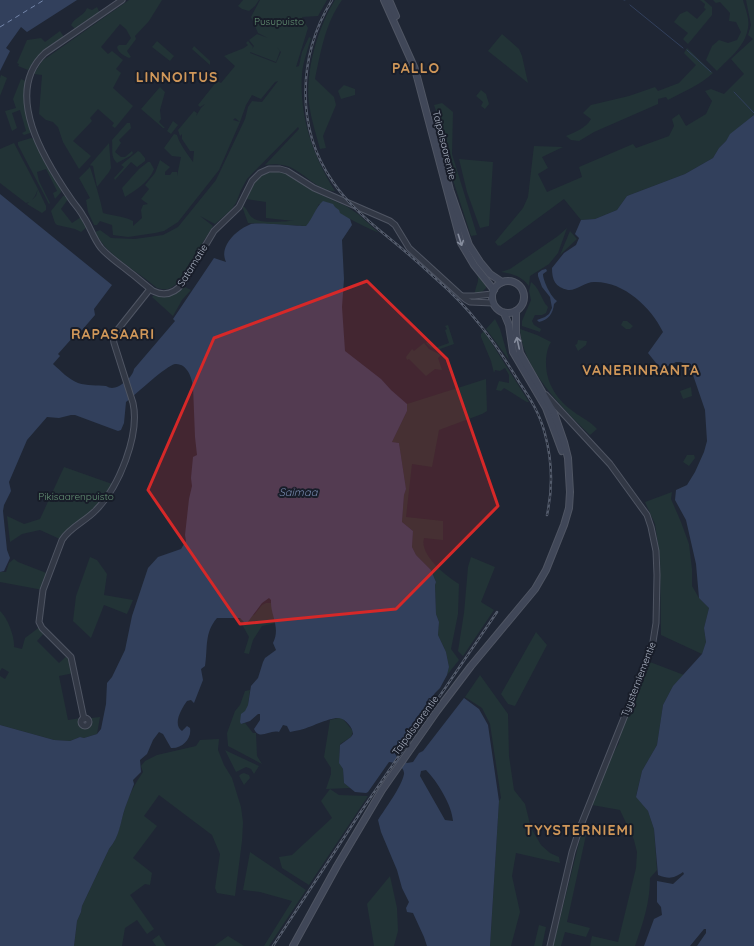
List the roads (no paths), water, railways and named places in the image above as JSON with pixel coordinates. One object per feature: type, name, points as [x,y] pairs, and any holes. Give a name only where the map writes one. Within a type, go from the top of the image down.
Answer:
[{"type":"main road","name":"Taipalsaarentie","points":[[384,0],[415,69],[461,243],[493,292]]},
{"type":"main road","name":"Taipalsaarentie","points":[[389,0],[418,68],[450,190],[469,245],[490,274],[502,282]]},
{"type":"main road","points":[[502,282],[513,282],[517,284],[523,293],[523,303],[516,311],[504,313],[493,303],[493,292],[502,282]]},
{"type":"main road","name":"Taipalsaarentie","points":[[293,946],[348,846],[405,755],[471,666],[535,589],[546,570],[564,525],[569,508],[570,492],[569,470],[564,442],[554,413],[520,353],[516,333],[516,311]]},
{"type":"main road","name":"Taipalsaarentie","points":[[504,313],[513,352],[546,408],[557,435],[564,460],[568,491],[564,525]]},
{"type":"street","name":"Satamatie","points":[[122,0],[40,58],[32,69],[28,79],[27,102],[32,128],[42,151],[58,179],[83,215],[95,241],[106,253],[150,289],[156,293],[166,294],[179,288],[214,231],[239,207],[256,175],[269,169],[280,169],[288,171],[314,188],[390,221],[395,225],[409,248],[461,296],[470,302],[493,303]]},
{"type":"street","points":[[84,719],[71,657],[42,628],[39,622],[43,590],[66,534],[96,511],[118,480],[124,468],[135,421],[133,403],[113,337],[150,289]]},
{"type":"street","points":[[461,296],[474,296],[493,292]]},
{"type":"street","name":"Tyysterniementie","points":[[538,385],[575,427],[603,455],[621,478],[649,521],[656,551],[656,623],[652,648],[579,830],[572,852],[550,946]]},
{"type":"street","name":"Tyysterniementie","points":[[546,408],[575,427]]},
{"type":"water","points":[[0,0],[77,0],[27,32],[21,27],[6,48],[10,51],[0,71]]},
{"type":"water","points":[[754,115],[754,946],[697,946],[706,933],[706,929],[704,929],[690,946],[644,946],[654,919],[662,915],[661,907],[657,902],[657,881],[673,884],[684,874],[683,872],[671,878],[658,875],[654,829],[648,811],[636,797],[642,771],[657,745],[663,705],[673,686],[702,654],[706,642],[704,628],[709,608],[699,598],[696,564],[686,520],[675,500],[676,490],[687,485],[704,452],[707,441],[705,410],[693,375],[685,364],[676,362],[662,369],[648,353],[663,332],[644,305],[625,291],[605,283],[591,282],[571,290],[564,289],[555,282],[552,268],[564,253],[576,245],[579,238],[575,234],[581,220],[595,219],[617,210],[627,196],[685,174],[713,158],[730,134]]},
{"type":"water","name":"Saimaa","points":[[0,194],[112,285],[94,309],[95,315],[76,337],[74,336],[58,354],[60,356],[53,364],[68,377],[78,383],[106,386],[110,388],[115,388],[129,379],[134,369],[175,321],[173,319],[214,258],[226,262],[224,255],[225,248],[237,232],[251,224],[306,226],[323,201],[333,204],[340,213],[350,219],[352,225],[342,240],[344,279],[342,307],[345,351],[381,379],[407,404],[407,411],[392,442],[399,443],[406,489],[404,495],[402,522],[413,531],[412,547],[416,555],[431,570],[436,582],[436,614],[439,622],[438,635],[446,652],[449,667],[447,675],[440,688],[428,703],[422,714],[414,722],[401,743],[395,746],[394,752],[397,757],[407,763],[413,762],[464,698],[479,709],[488,725],[499,801],[490,946],[427,946],[413,913],[407,912],[406,908],[409,902],[402,888],[397,870],[381,832],[378,820],[403,779],[404,771],[401,767],[389,762],[368,792],[355,792],[344,783],[343,769],[339,763],[340,745],[353,734],[347,722],[344,720],[339,718],[330,719],[304,729],[290,732],[287,726],[283,725],[279,732],[262,734],[259,734],[254,729],[260,720],[260,714],[250,721],[241,724],[241,714],[245,711],[248,705],[251,686],[258,678],[265,658],[276,650],[273,643],[276,626],[271,600],[269,598],[262,603],[247,623],[240,618],[217,618],[210,629],[207,641],[205,666],[201,669],[203,680],[194,703],[191,700],[187,701],[178,720],[179,728],[182,731],[187,726],[190,728],[188,739],[179,747],[171,748],[163,734],[159,732],[153,740],[147,754],[140,760],[141,772],[133,780],[134,784],[125,808],[118,834],[109,849],[82,906],[77,921],[74,946],[0,946],[0,725],[54,740],[70,741],[80,737],[84,738],[97,734],[101,729],[106,704],[107,683],[112,677],[125,650],[132,616],[148,568],[158,557],[181,549],[186,541],[185,535],[192,486],[191,478],[193,457],[197,455],[193,386],[186,368],[179,364],[171,366],[126,402],[124,423],[121,430],[118,431],[75,415],[59,418],[47,417],[27,440],[9,482],[11,491],[4,505],[3,511],[7,550],[10,558],[4,571],[0,572]],"holes":[[[426,770],[447,801],[453,821],[445,820],[420,776],[421,771]]]},
{"type":"water","points":[[546,269],[547,271],[543,274],[544,281],[550,293],[557,301],[554,304],[550,316],[539,322],[537,320],[549,314],[552,308],[550,297],[542,287],[538,276],[538,273]]},
{"type":"waterway","points":[[630,5],[683,48]]},
{"type":"waterway","points":[[687,50],[711,72]]},
{"type":"waterway","points":[[734,92],[754,113]]},
{"type":"railway","points":[[332,0],[321,21],[312,44],[307,68],[307,115],[312,139],[321,161],[333,182],[352,205],[460,301],[491,339],[510,367],[534,406],[545,434],[551,474],[547,515]]},
{"type":"railway","points":[[273,946],[360,813],[497,612]]},
{"type":"district","name":"PALLO","points":[[416,68]]},
{"type":"district","name":"LINNOITUS","points":[[177,77]]},
{"type":"district","name":"RAPASAARI","points":[[113,334]]},
{"type":"district","name":"VANERINRANTA","points":[[641,370]]},
{"type":"district","name":"TYYSTERNIEMI","points":[[579,830]]},
{"type":"park label","name":"Pusupuisto","points":[[279,21]]},
{"type":"park label","name":"Pikisaarenpuisto","points":[[76,496]]}]
